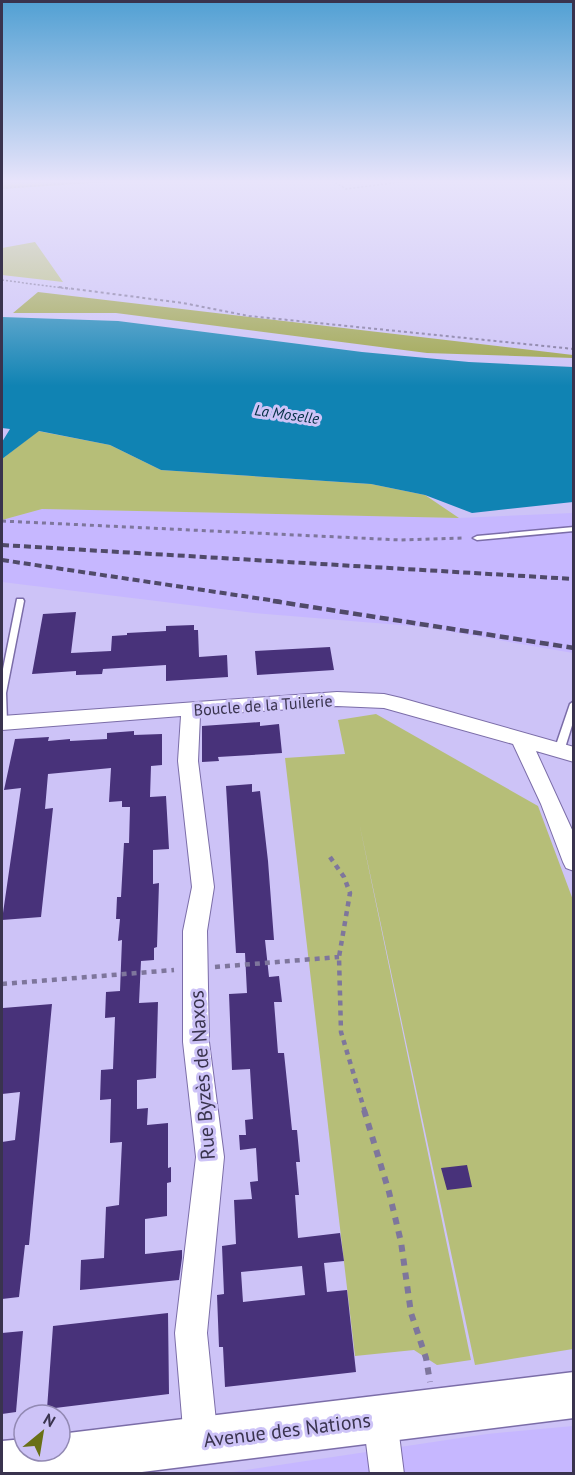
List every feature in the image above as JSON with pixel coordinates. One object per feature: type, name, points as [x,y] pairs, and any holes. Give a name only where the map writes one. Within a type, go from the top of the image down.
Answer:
[{"type":"main road","name":"Avenue des Nations","points":[[2,1465],[573,1395]]},
{"type":"street","name":"Boucle de la Tuilerie","points":[[2,723],[337,699],[384,701],[566,753]]},
{"type":"street","name":"Rue Byzès de Naxos","points":[[191,710],[188,761],[203,887],[195,931],[196,1042],[210,1158],[191,1333],[201,1441]]},
{"type":"street","points":[[520,739],[551,804],[573,862]]},
{"type":"street","points":[[380,1419],[387,1473]]},
{"type":"lane","points":[[477,538],[573,529]]},
{"type":"lane","points":[[2,723],[2,693],[20,602]]},
{"type":"lane","points":[[566,753],[573,704]]},
{"type":"path","points":[[2,280],[183,303],[249,316],[573,349]]},
{"type":"path","points":[[2,521],[401,540],[477,538]]},
{"type":"path","points":[[330,857],[344,877],[350,893],[339,957],[342,1032],[392,1202],[401,1242],[411,1313],[426,1358],[436,1412]]},
{"type":"path","points":[[2,984],[339,957]]},
{"type":"shaded area","points":[[42,509],[459,518],[573,513],[573,653],[424,627],[254,613],[2,582],[2,520]]},
{"type":"shaded area","points":[[573,1426],[573,1473],[219,1474],[487,1434]]},
{"type":"green space","points":[[2,249],[40,249],[63,282],[2,275]]},
{"type":"green space","points":[[38,292],[573,355],[573,358],[427,353],[116,313],[13,313]]},
{"type":"green space","points":[[38,431],[110,445],[161,470],[371,484],[425,495],[459,518],[42,509],[2,520],[2,459]]},
{"type":"green space","points":[[376,714],[538,806],[573,900],[573,1349],[475,1365],[359,822],[471,1360],[437,1365],[414,1350],[355,1356],[285,758],[345,754],[338,720]]},
{"type":"water","name":"La Moselle","points":[[2,317],[118,321],[362,352],[469,362],[573,367],[573,502],[472,513],[425,495],[371,484],[161,470],[110,445],[39,431],[2,459],[2,442],[10,429],[2,428]]},
{"type":"building","points":[[76,612],[71,653],[111,651],[112,636],[166,631],[166,626],[194,625],[194,630],[198,630],[199,657],[227,655],[228,677],[166,681],[166,665],[103,669],[102,674],[76,675],[76,671],[32,674],[43,614]]},
{"type":"building","points":[[330,647],[334,670],[257,675],[255,651]]},
{"type":"building","points":[[260,722],[260,726],[279,724],[282,753],[218,757],[219,761],[202,762],[202,726]]},
{"type":"building","points":[[134,731],[134,735],[162,734],[162,765],[151,766],[150,797],[166,796],[169,849],[153,850],[153,884],[159,883],[157,947],[154,948],[154,960],[141,961],[139,1003],[158,1002],[156,1078],[137,1080],[137,1109],[148,1108],[147,1125],[168,1123],[168,1168],[171,1167],[171,1182],[167,1183],[167,1216],[145,1219],[145,1254],[182,1250],[182,1258],[179,1280],[80,1290],[81,1260],[104,1258],[106,1207],[119,1205],[122,1142],[110,1143],[111,1099],[100,1100],[101,1070],[113,1069],[115,1017],[105,1018],[106,992],[120,991],[122,940],[118,941],[120,919],[116,919],[117,897],[121,897],[124,843],[129,843],[130,807],[122,807],[122,801],[109,802],[111,768],[48,774],[45,809],[53,808],[41,917],[2,920],[21,788],[4,790],[15,739],[49,737],[48,741],[70,739],[70,741],[107,739],[107,733]]},
{"type":"building","points":[[252,784],[252,792],[260,791],[274,940],[265,940],[269,977],[279,976],[282,1002],[274,1002],[278,1053],[284,1053],[292,1130],[297,1130],[300,1162],[296,1162],[299,1195],[295,1195],[298,1238],[340,1233],[344,1261],[324,1263],[327,1292],[347,1290],[356,1372],[225,1387],[223,1347],[219,1347],[217,1295],[224,1294],[222,1246],[236,1244],[234,1200],[252,1199],[250,1182],[258,1181],[256,1148],[240,1150],[239,1135],[246,1135],[245,1120],[253,1119],[250,1069],[232,1070],[229,994],[247,993],[245,953],[236,953],[226,786]],"holes":[[[302,1266],[305,1295],[243,1302],[241,1272]]]},
{"type":"building","points":[[52,1004],[29,1245],[25,1245],[19,1297],[2,1299],[2,1142],[15,1140],[20,1092],[2,1094],[3,1008]]},
{"type":"building","points":[[467,1165],[472,1187],[447,1190],[441,1168]]},
{"type":"building","points":[[168,1313],[169,1394],[72,1406],[72,1403],[47,1403],[53,1326]]},
{"type":"building","points":[[23,1331],[17,1403],[12,1403],[12,1413],[2,1414],[2,1333]]},
{"type":"railway","points":[[2,545],[574,579]]},
{"type":"railway","points":[[2,560],[283,602]]},
{"type":"railway","points":[[273,601],[574,648]]}]
